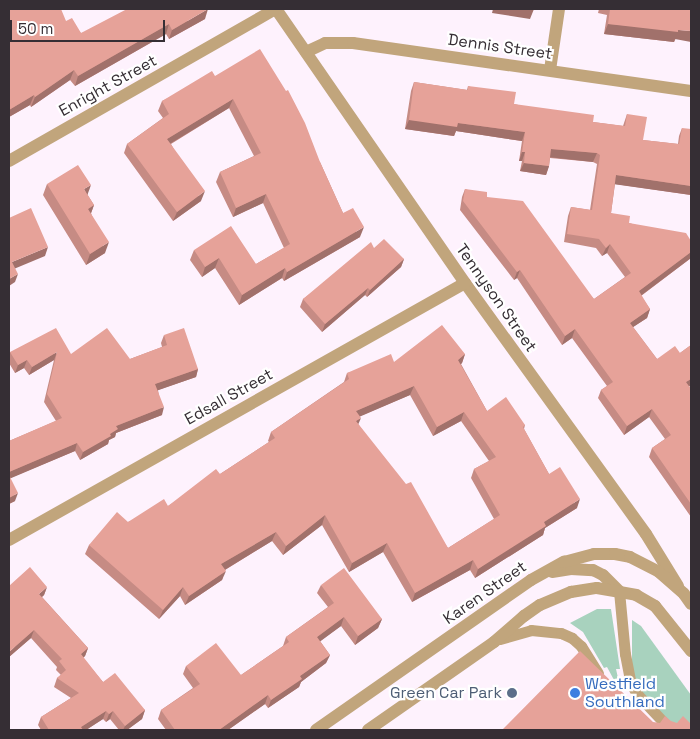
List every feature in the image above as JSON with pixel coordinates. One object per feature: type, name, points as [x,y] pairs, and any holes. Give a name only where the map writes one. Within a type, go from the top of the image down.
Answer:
[{"type":"street","name":"Tennyson Street","points":[[276,9],[465,284],[646,534],[688,599]]},
{"type":"street","name":"Enright Street","points":[[9,161],[276,9]]},
{"type":"street","points":[[550,70],[559,9]]},
{"type":"street","name":"Dennis Street","points":[[306,52],[325,43],[353,43],[691,90]]},
{"type":"street","name":"Edsall Street","points":[[9,540],[465,284]]},
{"type":"street","name":"Karen Street","points":[[316,730],[559,563],[594,554],[615,554],[638,560],[652,567],[688,599]]},
{"type":"street","points":[[541,574],[571,569],[593,570],[603,575],[619,591]]},
{"type":"street","points":[[368,730],[494,642],[540,605],[571,592],[597,588],[636,595],[655,606],[691,651]]},
{"type":"lane","points":[[619,591],[631,684],[638,696],[671,730]]},
{"type":"lane","points":[[494,642],[518,632],[535,629],[566,635],[581,646],[604,681]]},
{"type":"green space","points":[[597,609],[611,609],[620,669],[616,669],[618,678],[614,680],[607,667],[604,668],[583,632],[570,623]]},
{"type":"green space","points":[[632,620],[641,626],[691,695],[691,730],[678,730],[642,693],[636,682],[632,667]]},
{"type":"building","points":[[9,9],[61,9],[66,21],[72,18],[81,33],[127,9],[208,9],[172,30],[169,24],[78,76],[74,70],[35,97],[34,95],[9,110]]},
{"type":"building","points":[[610,9],[691,9],[691,31],[678,30],[678,32],[608,24]]},
{"type":"building","points":[[260,49],[286,91],[288,90],[305,123],[343,213],[353,208],[364,227],[287,272],[285,268],[242,295],[219,258],[205,267],[194,250],[231,226],[256,264],[290,244],[266,194],[236,208],[220,172],[261,153],[233,99],[167,139],[205,191],[177,212],[127,144],[169,114],[162,101],[212,71],[215,76]]},
{"type":"building","points":[[414,82],[468,90],[468,86],[516,92],[514,104],[594,115],[593,122],[625,126],[627,114],[647,117],[643,140],[679,144],[682,128],[691,129],[691,186],[616,175],[611,213],[630,216],[629,223],[686,233],[691,241],[691,252],[639,291],[650,309],[630,323],[657,359],[675,346],[680,353],[691,345],[691,379],[686,382],[691,389],[691,504],[652,448],[671,435],[652,409],[627,426],[601,390],[613,382],[575,329],[565,336],[520,270],[517,272],[463,201],[465,189],[487,192],[487,197],[523,201],[594,299],[631,273],[610,244],[606,248],[599,239],[567,234],[571,207],[592,210],[600,155],[597,153],[551,149],[549,166],[524,163],[525,152],[522,152],[525,132],[458,123],[457,127],[409,120]]},
{"type":"building","points":[[78,165],[91,185],[84,189],[94,205],[88,209],[109,242],[90,254],[47,184]]},
{"type":"building","points":[[31,208],[48,247],[12,262],[18,274],[9,279],[9,218]]},
{"type":"building","points":[[384,239],[404,259],[370,290],[368,288],[325,324],[303,299],[371,242],[374,248]]},
{"type":"building","points":[[442,325],[465,354],[458,360],[487,411],[506,397],[525,425],[523,427],[549,474],[560,467],[580,499],[544,522],[546,526],[478,569],[473,560],[415,593],[387,543],[352,563],[325,515],[286,546],[276,532],[221,564],[226,571],[189,596],[183,587],[163,610],[89,545],[117,512],[128,522],[164,499],[168,506],[216,469],[220,474],[275,438],[271,432],[349,379],[347,373],[391,354],[394,362]],"holes":[[[414,386],[437,427],[464,412],[496,457],[474,469],[500,515],[448,548],[411,482],[406,484],[356,421],[361,418],[356,411]]]},
{"type":"building","points":[[56,328],[71,354],[107,328],[130,359],[167,345],[164,335],[184,328],[198,369],[155,384],[164,407],[116,426],[118,429],[110,434],[111,436],[83,452],[77,443],[9,472],[9,441],[62,418],[47,394],[57,352],[32,367],[27,360],[18,365],[10,352]]},
{"type":"building","points":[[9,475],[18,493],[9,498]]},
{"type":"building","points":[[30,567],[47,587],[39,594],[88,648],[81,654],[103,682],[115,673],[145,710],[125,726],[113,711],[109,714],[106,711],[81,727],[83,730],[49,730],[41,717],[79,693],[57,678],[66,670],[59,661],[62,659],[34,630],[9,652],[9,586]]},
{"type":"building","points":[[344,568],[382,619],[358,636],[344,617],[317,637],[330,655],[300,676],[302,679],[271,700],[268,695],[219,730],[175,730],[161,710],[200,684],[186,666],[216,643],[241,675],[289,642],[286,637],[334,603],[321,585]]},
{"type":"building","name":"Westfield Southland","points":[[580,651],[653,722],[660,723],[665,716],[677,723],[683,716],[691,724],[691,730],[502,730]]},
{"type":"place","name":"Green Car Park","points":[[512,693]]},
{"type":"place","name":"Westfield Southland","points":[[575,693]]}]
